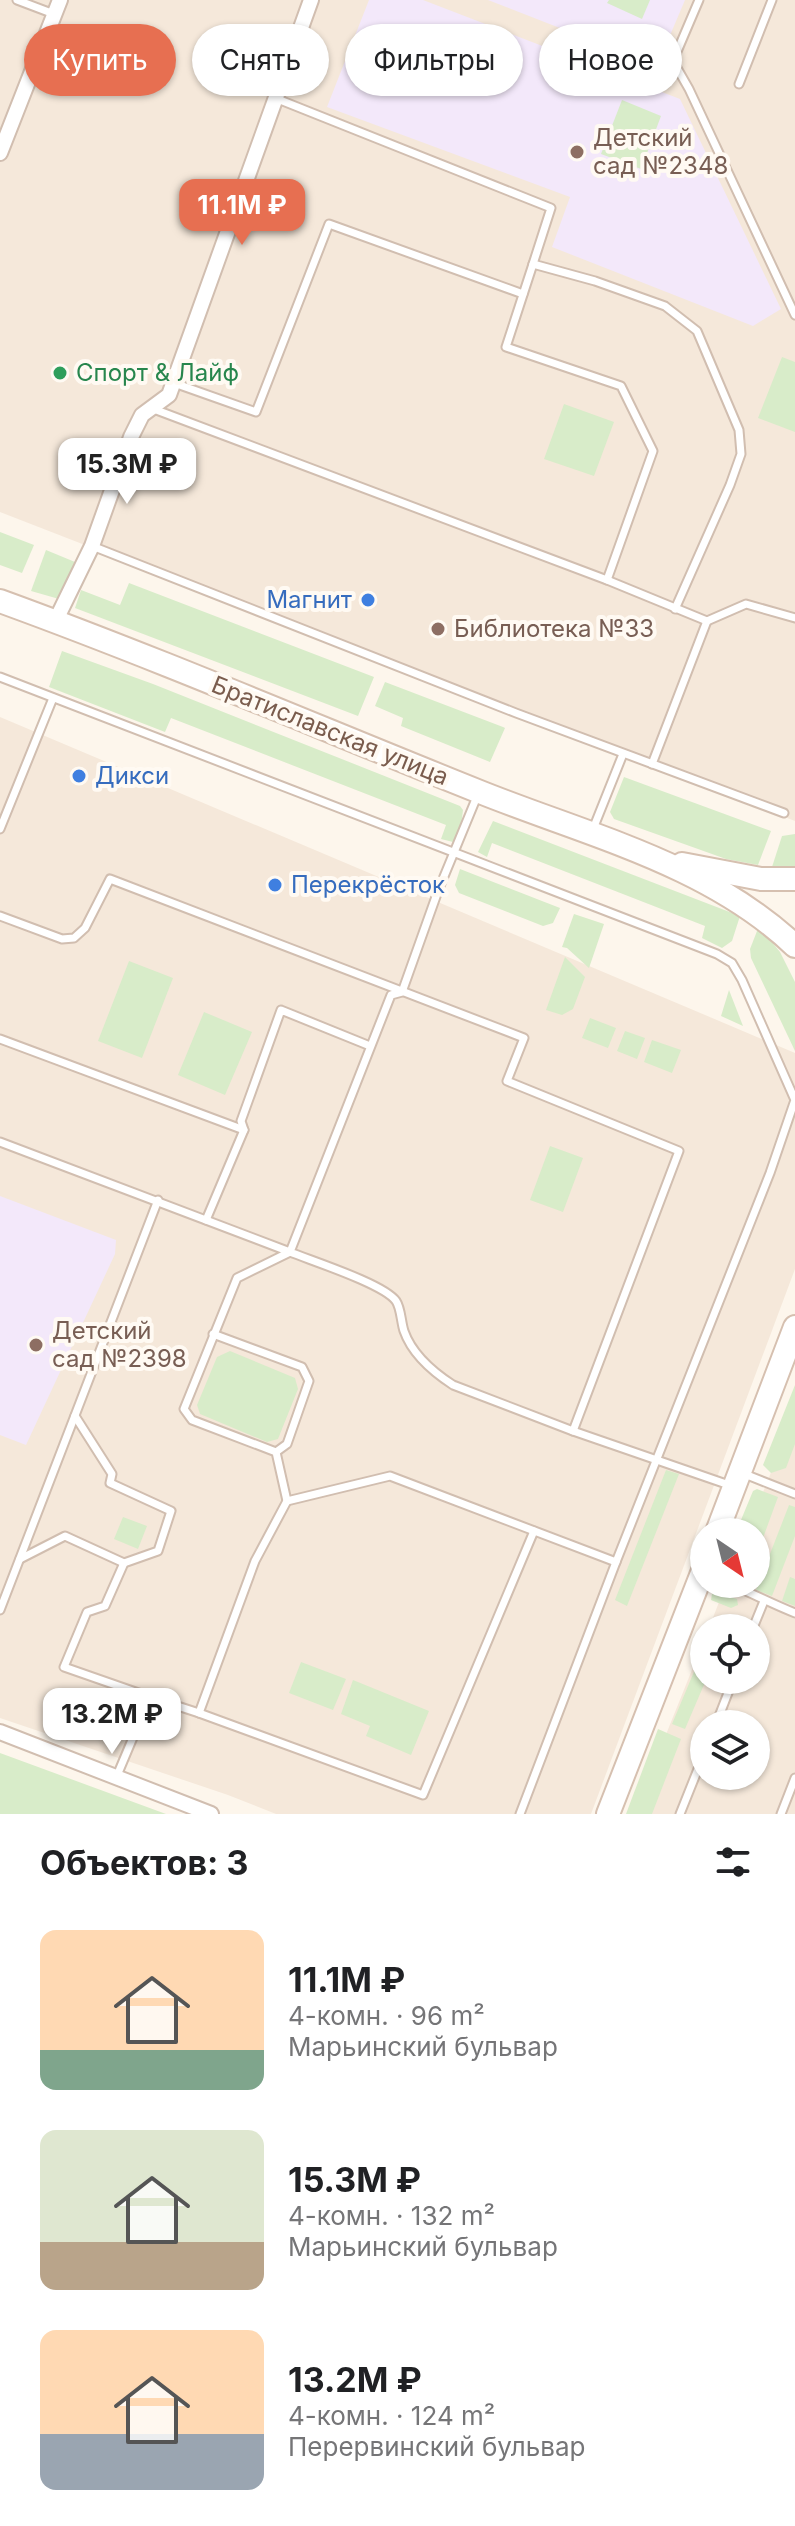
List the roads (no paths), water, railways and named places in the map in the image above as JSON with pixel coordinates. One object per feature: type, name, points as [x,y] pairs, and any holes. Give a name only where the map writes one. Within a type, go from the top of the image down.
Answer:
[{"type":"main road","name":"Братиславская улица","points":[[0,601],[326,728],[479,792],[661,860],[750,909],[795,946]]},
{"type":"main road","name":"Братиславская улица","points":[[661,860],[761,879],[795,879]]},
{"type":"main road","points":[[722,1518],[795,1327]]},
{"type":"main road","points":[[608,1814],[693,1598]]},
{"type":"street","points":[[55,622],[92,546],[131,437],[142,415],[169,395],[174,383],[311,0]]},
{"type":"street","points":[[0,153],[57,7]]},
{"type":"street","points":[[0,1732],[211,1814]]},
{"type":"lane","points":[[17,0],[57,7]]},
{"type":"lane","points":[[699,0],[673,61],[795,315]]},
{"type":"lane","points":[[739,84],[772,0]]},
{"type":"lane","points":[[275,98],[551,208],[506,347],[621,386],[653,451],[607,580]]},
{"type":"lane","points":[[174,383],[256,412],[329,224],[523,294]]},
{"type":"lane","points":[[533,264],[595,281],[665,306],[697,331],[739,430],[741,454],[738,464],[675,609]]},
{"type":"lane","points":[[151,408],[607,580],[707,621],[746,604],[795,618]]},
{"type":"lane","points":[[92,546],[623,754],[784,813]]},
{"type":"lane","points":[[652,764],[707,621]]},
{"type":"lane","points":[[0,677],[717,954],[732,963],[742,980],[795,1100],[770,1173],[520,1814]]},
{"type":"lane","points":[[0,829],[53,698]]},
{"type":"lane","points":[[591,834],[623,754]]},
{"type":"lane","points":[[402,992],[479,792]]},
{"type":"lane","points":[[0,916],[62,939],[74,938],[85,928],[110,879],[524,1038],[507,1081],[679,1151],[573,1431]]},
{"type":"lane","points":[[276,1452],[192,1420],[184,1409],[237,1278],[290,1252],[391,995],[402,992]]},
{"type":"lane","points":[[206,1220],[244,1130],[241,1121],[281,1010],[370,1046]]},
{"type":"lane","points":[[0,1039],[244,1130]]},
{"type":"lane","points":[[0,1142],[158,1200],[376,1287],[396,1301],[405,1335],[423,1360],[436,1374],[453,1385],[657,1461],[795,1494]]},
{"type":"lane","points":[[0,1610],[158,1200]]},
{"type":"lane","points":[[213,1334],[302,1367],[309,1381],[287,1444],[276,1452]]},
{"type":"lane","points":[[20,1559],[65,1536],[124,1563],[158,1551],[171,1511],[110,1483],[112,1474],[75,1416]]},
{"type":"lane","points":[[199,1713],[255,1561],[287,1501],[276,1452]]},
{"type":"lane","points":[[287,1501],[390,1476],[616,1562]]},
{"type":"lane","points":[[124,1563],[105,1606],[87,1612],[64,1667],[423,1795],[534,1531]]},
{"type":"lane","points":[[759,1598],[795,1613]]},
{"type":"lane","points":[[759,1614],[764,1601]]},
{"type":"lane","points":[[116,1778],[150,1697]]},
{"type":"lane","points":[[781,1814],[795,1778]]},
{"type":"lane","points":[[680,1814],[690,1789]]},
{"type":"place","name":"Детский сад №2348","points":[[577,152]]},
{"type":"place","name":"Спорт & Лайф","points":[[60,373]]},
{"type":"place","name":"Магнит","points":[[368,600]]},
{"type":"place","name":"Библиотека №33","points":[[438,629]]},
{"type":"place","name":"Дикси","points":[[79,776]]},
{"type":"place","name":"Перекрёсток","points":[[275,885]]},
{"type":"place","name":"Детский сад №2398","points":[[36,1345]]}]
